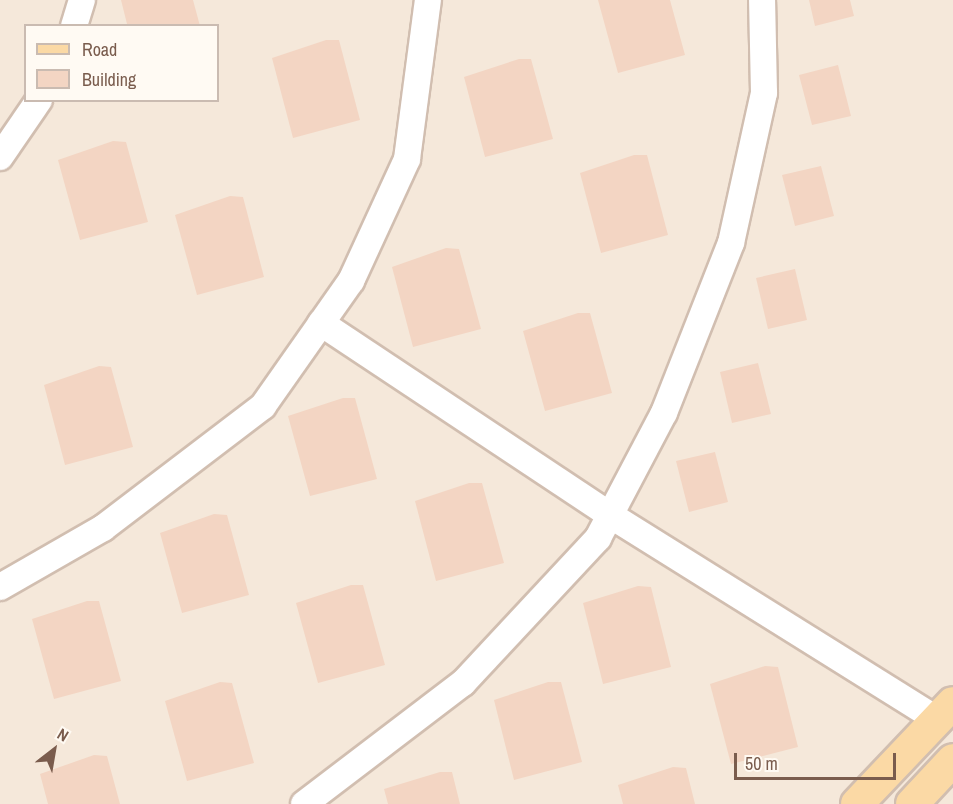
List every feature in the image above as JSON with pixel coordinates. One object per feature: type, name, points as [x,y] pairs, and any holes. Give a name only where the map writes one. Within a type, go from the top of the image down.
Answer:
[{"type":"main road","points":[[857,804],[944,711]]},
{"type":"main road","points":[[912,804],[953,760]]},
{"type":"street","points":[[75,24],[82,0]]},
{"type":"street","points":[[0,587],[104,528],[263,406],[351,281],[407,159],[428,0]]},
{"type":"street","points":[[304,804],[463,683],[598,538],[664,413],[731,243],[764,93],[762,0]]},
{"type":"street","points":[[0,157],[38,102]]},
{"type":"street","points":[[321,323],[610,515],[944,711]]},
{"type":"shaded area","points":[[0,0],[953,0],[953,804],[0,804]]},
{"type":"building","points":[[121,0],[193,0],[199,24],[127,24]]},
{"type":"building","points":[[598,0],[670,0],[685,55],[618,73]]},
{"type":"building","points":[[809,0],[850,0],[854,16],[815,26]]},
{"type":"building","points":[[326,40],[339,40],[360,120],[293,138],[272,58]]},
{"type":"building","points":[[519,59],[531,59],[553,139],[485,157],[464,77]]},
{"type":"building","points":[[838,65],[851,116],[812,125],[799,75]]},
{"type":"building","points":[[113,141],[126,142],[148,222],[80,240],[58,160]]},
{"type":"building","points":[[634,155],[647,155],[668,235],[601,253],[580,173]]},
{"type":"building","points":[[821,166],[834,216],[795,226],[782,175]]},
{"type":"building","points":[[230,196],[243,197],[264,277],[197,295],[175,215]]},
{"type":"building","points":[[446,248],[459,249],[481,329],[413,347],[392,267]]},
{"type":"building","points":[[795,269],[807,320],[768,329],[756,278]]},
{"type":"building","points":[[578,313],[590,313],[612,393],[545,411],[523,331]]},
{"type":"building","points":[[758,363],[771,414],[732,423],[720,372]]},
{"type":"building","points":[[99,366],[111,367],[133,447],[65,465],[44,385]]},
{"type":"building","points":[[343,398],[355,398],[377,479],[310,496],[288,416]]},
{"type":"building","points":[[715,452],[728,502],[689,512],[676,461]]},
{"type":"building","points":[[469,483],[482,483],[504,563],[436,581],[415,501]]},
{"type":"building","points":[[214,514],[227,515],[249,595],[182,613],[160,533]]},
{"type":"building","points":[[351,585],[363,585],[385,665],[318,683],[296,603]]},
{"type":"building","points":[[638,586],[651,587],[671,667],[603,684],[583,603]]},
{"type":"building","points":[[87,601],[99,601],[121,681],[54,699],[32,619]]},
{"type":"building","points":[[765,666],[778,667],[798,747],[731,764],[710,684]]},
{"type":"building","points":[[220,682],[232,683],[254,763],[187,781],[165,701]]},
{"type":"building","points":[[548,682],[561,682],[582,762],[514,780],[494,700]]},
{"type":"building","points":[[94,755],[107,756],[120,804],[48,804],[40,774]]},
{"type":"building","points":[[673,767],[686,768],[695,804],[623,804],[618,785]]},
{"type":"building","points":[[440,772],[452,772],[460,804],[388,804],[384,789]]}]
